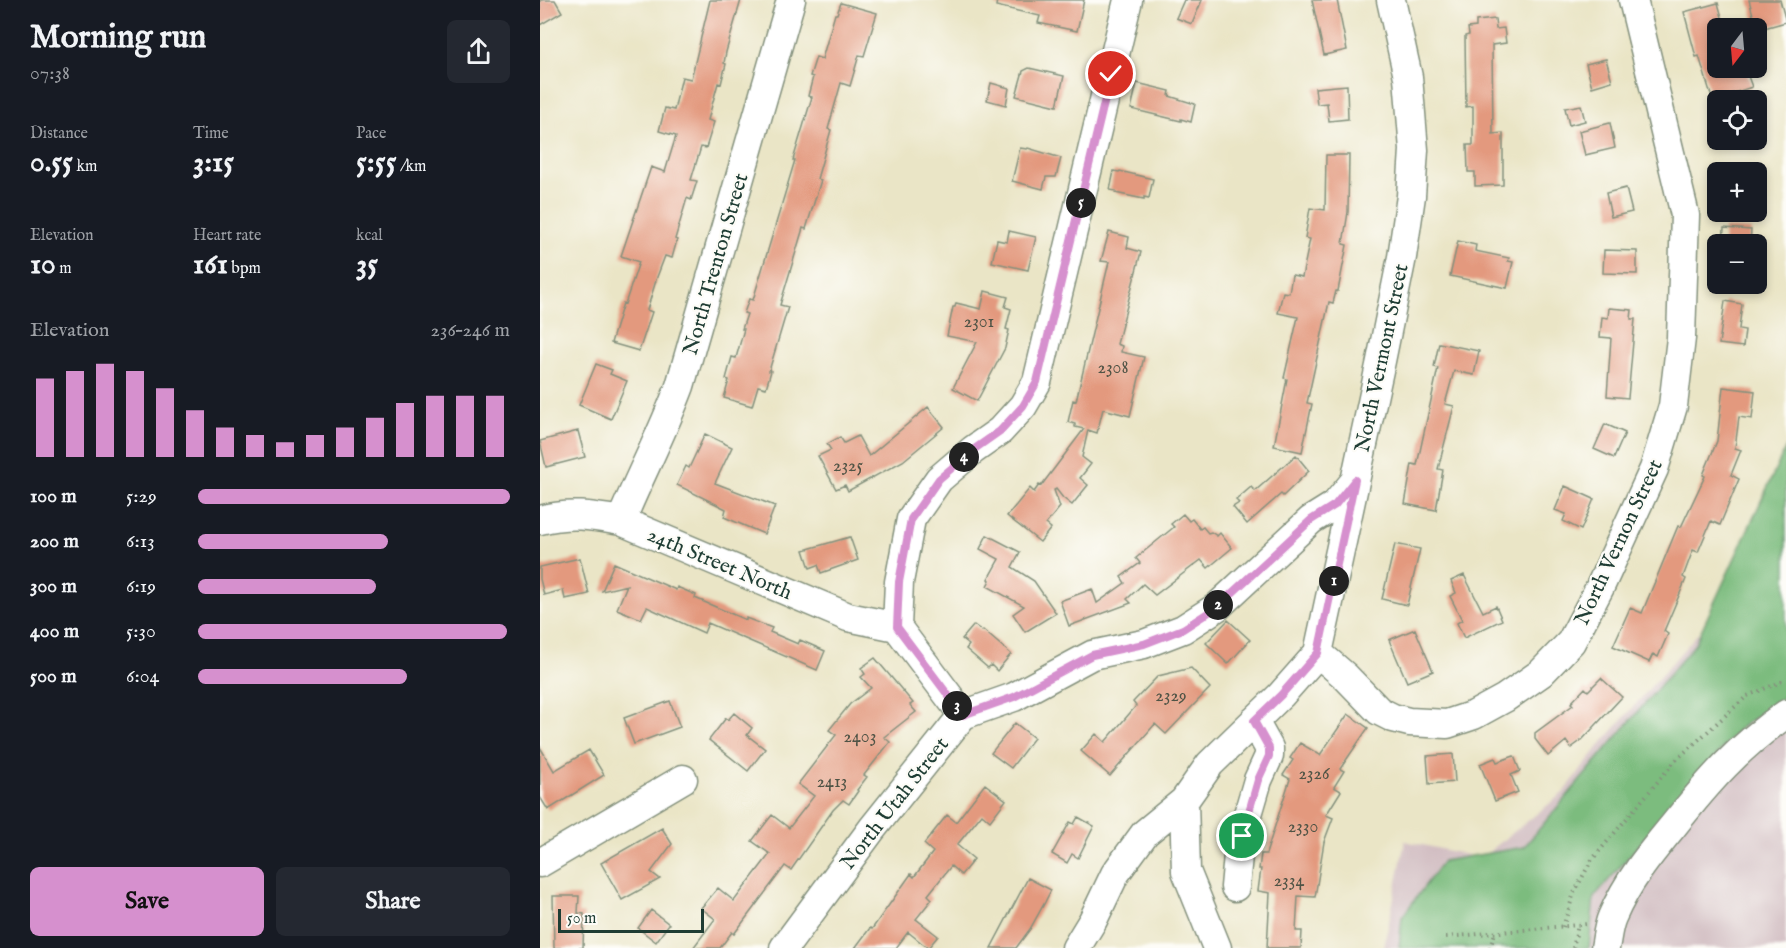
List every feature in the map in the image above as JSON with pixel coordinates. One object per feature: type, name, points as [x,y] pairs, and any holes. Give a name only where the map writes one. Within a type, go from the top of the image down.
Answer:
[{"type":"street","name":"North Trenton Street","points":[[621,520],[671,411],[680,386],[791,0]]},
{"type":"street","points":[[963,715],[897,627],[899,582],[911,519],[939,479],[1000,431],[1023,406],[1037,382],[1128,0]]},
{"type":"street","name":"North Vermont Street","points":[[1076,948],[1094,920],[1115,874],[1145,833],[1184,801],[1210,764],[1281,695],[1318,653],[1400,268],[1411,196],[1414,150],[1408,77],[1391,0]]},
{"type":"street","name":"North Vernon Street","points":[[1318,653],[1346,677],[1379,711],[1409,722],[1447,724],[1474,715],[1505,698],[1540,673],[1571,642],[1600,587],[1654,469],[1673,406],[1681,338],[1685,215],[1633,0]]},
{"type":"street","name":"North Utah Street","points":[[784,948],[872,829],[963,715],[1014,697],[1092,655],[1144,644],[1183,629],[1217,607],[1311,520],[1335,505],[1355,480]]},
{"type":"street","name":"24th Street North","points":[[540,520],[554,516],[582,514],[621,520],[848,617],[897,627]]},
{"type":"street","points":[[1605,948],[1611,919],[1631,878],[1702,790],[1737,752],[1786,714]]},
{"type":"street","points":[[1235,886],[1239,845],[1258,780],[1269,756],[1269,748],[1254,721]]},
{"type":"street","points":[[540,863],[683,779]]},
{"type":"street","points":[[1184,801],[1186,871],[1217,948]]},
{"type":"path","points":[[1563,927],[1574,893],[1591,861],[1675,761],[1747,696],[1781,682],[1786,684]]},
{"type":"path","points":[[1446,936],[1578,926]]},
{"type":"path","points":[[1490,948],[1494,933]]},
{"type":"shaded area","points":[[1762,560],[1786,570],[1786,948],[1384,948],[1405,841],[1481,858],[1563,793],[1601,744]]},
{"type":"green space","points":[[1786,447],[1786,695],[1740,728],[1594,897],[1589,948],[1399,948],[1402,917],[1443,861],[1524,847],[1695,644]]},
{"type":"building","points":[[540,0],[555,0],[562,12],[540,25]]},
{"type":"building","points":[[710,0],[741,0],[726,52],[724,63],[726,64],[721,84],[718,83],[708,120],[714,122],[706,148],[701,147],[691,180],[697,181],[691,200],[687,198],[672,258],[665,256],[657,277],[647,310],[652,312],[639,351],[611,343],[639,262],[621,256],[651,167],[665,172],[676,136],[659,131],[665,108],[674,110],[682,77],[691,79]]},
{"type":"building","points":[[997,0],[1084,0],[1077,31],[1038,23],[1040,16],[996,6]]},
{"type":"building","points":[[1184,0],[1202,0],[1192,24],[1176,18]]},
{"type":"building","points":[[1312,0],[1337,0],[1347,50],[1324,55]]},
{"type":"building","points":[[1749,0],[1780,0],[1786,22],[1767,27],[1767,18],[1754,18]]},
{"type":"building","points":[[841,3],[877,13],[864,56],[859,55],[850,86],[841,83],[817,179],[821,180],[806,229],[803,228],[780,305],[788,307],[769,371],[771,371],[766,388],[758,386],[752,406],[724,398],[729,380],[726,379],[732,357],[736,358],[747,314],[744,313],[749,299],[753,300],[795,160],[793,160],[812,97],[808,96],[813,77],[810,76],[816,57],[822,59],[835,14]]},
{"type":"building","points":[[1718,3],[1722,18],[1707,18],[1707,78],[1749,78],[1752,87],[1743,90],[1709,90],[1699,56],[1696,57],[1684,12]]},
{"type":"building","points":[[1495,19],[1496,29],[1504,28],[1506,43],[1492,45],[1493,134],[1503,133],[1503,185],[1475,186],[1475,172],[1468,172],[1467,145],[1473,145],[1473,106],[1466,107],[1465,36],[1469,35],[1468,28],[1476,27],[1476,21]]},
{"type":"building","points":[[1606,59],[1612,81],[1592,87],[1586,64]]},
{"type":"building","points":[[1029,68],[1064,76],[1057,106],[1016,96],[1023,71]]},
{"type":"building","points":[[991,83],[1009,88],[1006,105],[987,100]]},
{"type":"building","points":[[1137,83],[1170,91],[1169,96],[1195,104],[1191,122],[1131,109]]},
{"type":"building","points":[[1347,85],[1348,119],[1329,121],[1327,103],[1317,104],[1315,88]]},
{"type":"building","points":[[1581,105],[1585,121],[1569,125],[1565,108]]},
{"type":"building","points":[[1610,123],[1615,148],[1585,155],[1579,131]]},
{"type":"building","points":[[1020,148],[1028,148],[1061,158],[1056,177],[1046,177],[1043,189],[1012,181]]},
{"type":"building","points":[[1326,155],[1349,155],[1348,212],[1343,244],[1347,245],[1338,291],[1336,291],[1333,303],[1329,302],[1307,403],[1312,404],[1302,452],[1274,446],[1287,379],[1284,378],[1298,317],[1278,313],[1283,292],[1289,293],[1292,275],[1302,277],[1310,239],[1305,238],[1310,208],[1325,210]]},
{"type":"building","points":[[1114,171],[1153,179],[1149,198],[1144,197],[1144,199],[1110,190]]},
{"type":"building","points":[[1626,188],[1632,212],[1611,217],[1606,193]]},
{"type":"building","points":[[1724,228],[1751,230],[1751,234],[1724,234]]},
{"type":"building","points":[[1009,231],[1036,237],[1028,270],[992,262],[997,240],[1007,242]]},
{"type":"building","points":[[1109,232],[1129,237],[1127,248],[1141,252],[1117,344],[1122,346],[1121,352],[1144,357],[1130,416],[1103,409],[1097,433],[1088,430],[1082,457],[1091,464],[1080,478],[1088,485],[1072,505],[1056,489],[1054,490],[1060,507],[1046,524],[1051,528],[1040,542],[1007,516],[1030,488],[1034,492],[1039,485],[1041,486],[1084,429],[1068,422],[1073,400],[1076,401],[1109,262],[1101,261]]},
{"type":"building","points":[[1458,241],[1476,245],[1475,251],[1509,258],[1508,261],[1513,262],[1507,288],[1450,276]]},
{"type":"building","points":[[1604,250],[1637,251],[1637,274],[1603,273]]},
{"type":"building","points":[[985,291],[1008,297],[1005,307],[1011,309],[1006,329],[1009,330],[1005,348],[977,401],[953,388],[977,342],[947,336],[953,307],[956,303],[981,309]]},
{"type":"building","points":[[1725,301],[1742,304],[1739,329],[1745,330],[1743,347],[1719,344]]},
{"type":"building","points":[[1609,308],[1632,310],[1631,319],[1635,319],[1628,398],[1607,396],[1611,338],[1600,337],[1602,317],[1608,318]]},
{"type":"building","points":[[1439,343],[1479,351],[1474,375],[1454,371],[1445,404],[1454,406],[1438,469],[1443,470],[1436,510],[1405,504],[1412,464],[1417,465],[1438,368],[1434,367]]},
{"type":"building","points":[[596,364],[612,370],[610,374],[627,381],[611,419],[579,405]]},
{"type":"building","points":[[1723,387],[1755,391],[1752,419],[1739,417],[1735,448],[1741,450],[1731,475],[1739,479],[1720,525],[1711,521],[1698,552],[1693,550],[1683,577],[1686,579],[1664,631],[1668,634],[1658,657],[1653,654],[1649,662],[1613,646],[1630,608],[1642,613],[1678,526],[1681,527],[1705,476],[1703,475],[1717,441]]},
{"type":"building","points":[[928,407],[944,427],[903,461],[848,491],[845,485],[836,489],[818,456],[831,450],[827,444],[840,437],[844,443],[858,436],[869,456]]},
{"type":"building","points":[[1605,424],[1625,433],[1614,458],[1594,449]]},
{"type":"building","points":[[578,431],[585,457],[546,467],[540,441]]},
{"type":"building","points":[[705,434],[732,447],[715,483],[775,506],[764,534],[724,517],[726,509],[677,485],[686,466],[689,468]]},
{"type":"building","points":[[1296,455],[1309,471],[1283,496],[1281,494],[1247,524],[1233,507],[1239,503],[1236,500],[1251,487],[1255,491]]},
{"type":"building","points":[[1565,486],[1594,499],[1581,530],[1563,521],[1566,514],[1555,510]]},
{"type":"building","points":[[1183,514],[1189,521],[1192,519],[1200,529],[1203,527],[1208,533],[1211,532],[1217,536],[1220,533],[1232,548],[1208,568],[1201,560],[1155,595],[1143,584],[1127,599],[1131,603],[1069,626],[1060,601],[1092,589],[1097,603],[1125,583],[1121,577],[1140,563],[1136,558],[1174,527],[1171,524]]},
{"type":"building","points":[[987,535],[1020,552],[1012,567],[1034,581],[1056,613],[1025,632],[1013,614],[1024,606],[987,586],[990,580],[988,579],[999,559],[980,549]]},
{"type":"building","points":[[850,537],[858,560],[821,573],[818,565],[810,568],[804,550]]},
{"type":"building","points":[[1395,544],[1420,549],[1407,605],[1382,599]]},
{"type":"building","points":[[580,558],[589,594],[565,599],[563,590],[544,595],[540,567]]},
{"type":"building","points":[[614,563],[676,590],[677,587],[696,595],[695,598],[746,620],[746,618],[772,628],[770,632],[798,644],[800,640],[825,651],[817,670],[708,623],[704,633],[647,607],[641,619],[617,609],[627,585],[602,591]]},
{"type":"building","points":[[1464,575],[1483,612],[1496,606],[1502,620],[1464,638],[1457,623],[1462,620],[1450,596],[1456,593],[1451,581]]},
{"type":"building","points":[[1228,620],[1250,640],[1228,664],[1206,643]]},
{"type":"building","points":[[974,625],[1011,654],[997,671],[991,665],[988,668],[966,649],[969,645],[962,639]]},
{"type":"building","points":[[1415,629],[1433,671],[1407,682],[1389,640]]},
{"type":"building","points":[[875,658],[913,703],[910,705],[916,712],[884,737],[890,742],[864,775],[867,777],[849,804],[843,800],[833,810],[791,870],[785,866],[734,934],[732,932],[720,948],[693,948],[715,919],[701,908],[718,888],[734,901],[770,854],[752,841],[772,815],[789,828],[814,796],[798,784],[836,735],[829,730],[850,704],[871,688],[861,677],[865,674],[861,668]]},
{"type":"building","points":[[1191,668],[1210,688],[1166,734],[1155,724],[1110,776],[1081,751],[1096,734],[1105,742],[1136,706],[1133,702],[1158,676]]},
{"type":"building","points":[[1601,678],[1622,697],[1582,740],[1571,748],[1566,741],[1548,756],[1535,739],[1535,733],[1573,705],[1571,703],[1585,688],[1588,691]]},
{"type":"building","points":[[670,701],[680,727],[634,744],[624,718]]},
{"type":"building","points":[[734,713],[752,728],[747,735],[765,749],[748,771],[709,740],[726,718],[728,720]]},
{"type":"building","points":[[1348,714],[1368,728],[1340,769],[1344,771],[1334,787],[1341,791],[1326,815],[1333,818],[1324,842],[1315,897],[1298,896],[1296,931],[1302,931],[1301,948],[1267,948],[1270,893],[1258,891],[1261,869],[1259,869],[1261,854],[1266,854],[1290,779],[1283,775],[1300,743],[1320,755]]},
{"type":"building","points":[[1015,723],[1034,738],[1011,768],[991,753]]},
{"type":"building","points":[[540,747],[554,771],[589,750],[604,775],[548,810],[540,797]]},
{"type":"building","points":[[1453,754],[1455,782],[1429,784],[1427,756]]},
{"type":"building","points":[[1514,756],[1520,771],[1511,775],[1518,792],[1495,801],[1480,764],[1495,758],[1497,762]]},
{"type":"building","points":[[985,784],[1006,800],[990,821],[982,814],[957,845],[974,859],[961,875],[951,866],[928,895],[932,899],[916,919],[938,936],[928,948],[908,932],[896,948],[855,948],[870,928],[872,929],[911,874],[914,877],[933,852],[924,844],[947,815],[956,822]]},
{"type":"building","points":[[1078,817],[1094,826],[1078,858],[1072,854],[1067,863],[1052,854],[1070,822],[1074,824]]},
{"type":"building","points":[[662,828],[672,844],[651,872],[660,879],[622,900],[601,863]]},
{"type":"building","points":[[1028,878],[1051,890],[1045,902],[1016,948],[991,948]]},
{"type":"building","points":[[553,896],[579,896],[578,913],[584,914],[583,948],[554,948]]},
{"type":"building","points":[[651,910],[669,924],[656,942],[638,928]]},
{"type":"route","points":[[1111,74],[1046,353],[1037,382],[1023,406],[1000,431],[939,479],[911,519],[899,582],[897,627],[963,715],[1014,697],[1092,655],[1144,644],[1183,629],[1217,607],[1311,520],[1335,505],[1355,480],[1318,653],[1281,695],[1254,721],[1269,748],[1269,756],[1258,780],[1242,836]]}]
